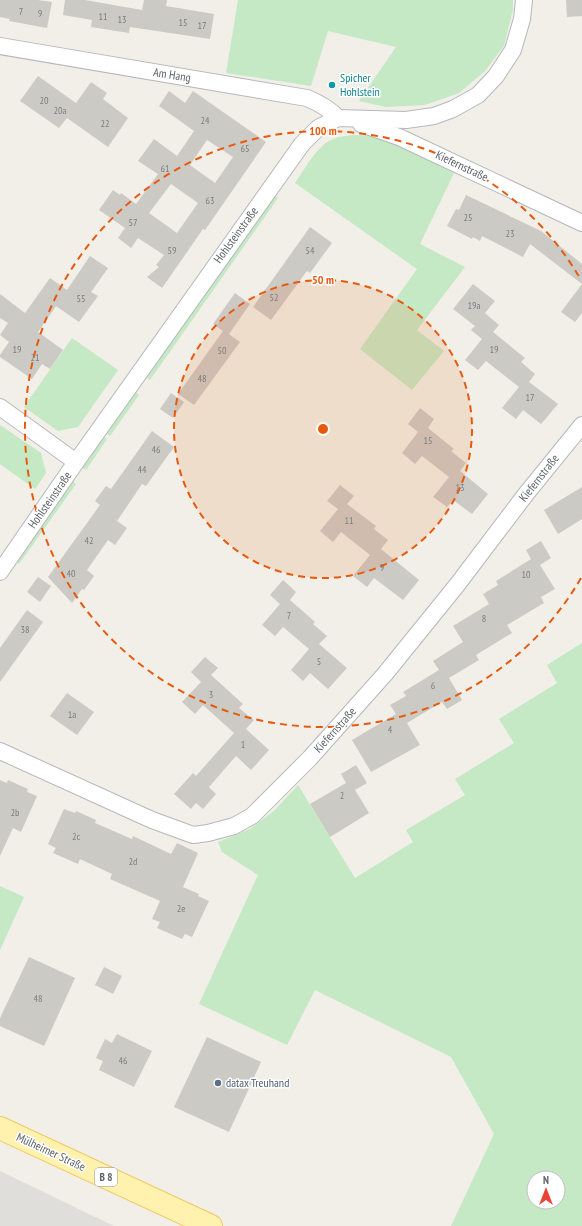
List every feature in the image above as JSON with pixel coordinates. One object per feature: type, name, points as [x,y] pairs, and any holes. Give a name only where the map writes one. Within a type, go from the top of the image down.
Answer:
[{"type":"main road","name":"Mülheimer Straße","points":[[0,1128],[211,1226]]},
{"type":"street","name":"Hohlsteinstraße","points":[[0,572],[76,462],[302,144],[318,128],[338,118],[406,120],[434,116],[453,109],[478,95],[496,76],[513,50],[522,19],[524,0]]},
{"type":"street","name":"Am Hang","points":[[0,46],[307,98],[330,109],[338,118]]},
{"type":"street","name":"Kiefernstraße","points":[[338,118],[382,130],[399,137],[582,223]]},
{"type":"street","points":[[0,407],[76,462]]},
{"type":"street","name":"Kiefernstraße","points":[[0,751],[152,820],[193,835],[208,833],[234,826],[252,816],[310,758],[385,674],[457,585],[526,494],[582,424]]},
{"type":"shaded area","points":[[0,1171],[114,1226],[0,1226]]},
{"type":"green space","points":[[238,0],[513,0],[513,9],[504,46],[485,71],[459,93],[425,105],[386,107],[359,101],[396,47],[328,31],[311,86],[226,73]]},
{"type":"green space","points":[[353,135],[378,136],[408,146],[454,173],[420,244],[465,267],[417,330],[444,351],[412,390],[360,349],[417,269],[295,183],[315,154],[324,144],[341,137]]},
{"type":"green space","points":[[273,193],[278,198],[150,380],[144,376]]},
{"type":"green space","points":[[72,338],[118,370],[78,427],[58,431],[24,407]]},
{"type":"green space","points":[[133,390],[139,395],[110,436],[104,431]]},
{"type":"green space","points":[[0,425],[41,453],[46,473],[35,489],[0,464]]},
{"type":"green space","points":[[102,435],[107,439],[86,470],[80,466]]},
{"type":"green space","points":[[71,479],[76,484],[19,564],[14,560]]},
{"type":"green space","points":[[582,643],[582,1226],[451,1226],[494,1134],[451,1057],[315,990],[287,1045],[199,1004],[258,875],[222,852],[218,842],[250,829],[275,810],[298,785],[355,878],[413,842],[406,830],[465,795],[455,779],[514,743],[499,719],[557,683],[547,665]]},
{"type":"green space","points":[[0,886],[24,897],[0,950]]},
{"type":"building","points":[[0,0],[38,0],[52,2],[47,28],[9,21],[10,19],[0,17]]},
{"type":"building","points":[[65,0],[85,0],[142,10],[144,0],[167,0],[166,6],[214,14],[210,39],[130,27],[129,33],[91,27],[92,20],[63,15]]},
{"type":"building","points":[[566,0],[582,0],[582,16],[567,17]]},
{"type":"building","points":[[38,76],[76,103],[91,82],[107,93],[103,99],[128,118],[108,147],[67,118],[59,128],[20,101]]},
{"type":"building","points":[[169,91],[185,103],[193,91],[266,142],[205,230],[203,229],[162,288],[147,277],[159,267],[156,265],[164,255],[138,238],[131,248],[118,238],[125,228],[99,210],[113,190],[120,195],[121,193],[136,204],[158,174],[138,161],[154,139],[177,156],[194,131],[159,106]],"holes":[[[207,140],[233,157],[215,183],[190,165]],[[171,184],[198,203],[177,233],[149,213]]]},
{"type":"building","points":[[466,195],[541,231],[582,264],[582,284],[530,244],[523,257],[482,236],[480,241],[473,237],[472,239],[447,226],[456,209],[459,210]]},
{"type":"building","points":[[310,227],[332,243],[310,273],[307,271],[271,320],[253,307]]},
{"type":"building","points":[[90,256],[108,268],[91,292],[98,296],[79,322],[56,306],[38,332],[63,350],[50,369],[42,364],[32,379],[0,357],[9,342],[0,335],[8,323],[0,318],[0,294],[25,313],[50,278],[67,290]]},
{"type":"building","points":[[473,284],[495,301],[485,313],[499,325],[493,332],[525,358],[521,362],[535,374],[529,382],[558,404],[541,424],[523,410],[516,419],[502,408],[519,387],[486,361],[478,370],[465,360],[482,339],[471,330],[475,326],[453,309]]},
{"type":"building","points":[[582,284],[582,313],[575,322],[561,312]]},
{"type":"building","points":[[235,293],[250,304],[229,334],[240,342],[194,405],[178,394],[223,331],[213,324]]},
{"type":"building","points":[[171,393],[184,402],[173,418],[160,409]]},
{"type":"building","points":[[420,408],[434,419],[428,428],[454,449],[451,451],[466,463],[460,471],[488,494],[472,514],[453,500],[447,507],[433,497],[449,477],[422,456],[415,464],[402,453],[418,432],[408,424]]},
{"type":"building","points":[[152,431],[174,447],[146,486],[142,484],[117,521],[127,528],[115,545],[108,540],[87,570],[94,576],[72,603],[48,577],[100,505],[95,501],[106,486],[111,489]]},
{"type":"building","points":[[340,485],[354,496],[347,504],[376,526],[374,529],[388,540],[381,549],[419,580],[403,600],[374,578],[367,587],[353,576],[370,555],[341,532],[333,542],[320,531],[338,509],[327,501]]},
{"type":"building","points":[[582,487],[582,519],[558,534],[544,510]]},
{"type":"building","points":[[541,541],[551,558],[540,565],[555,589],[541,597],[544,603],[507,625],[512,633],[476,655],[479,660],[449,678],[462,700],[447,709],[442,702],[407,723],[420,745],[371,772],[352,740],[396,714],[390,705],[406,696],[403,692],[439,670],[433,661],[463,642],[453,626],[489,604],[483,594],[498,585],[496,581],[531,559],[526,550]]},
{"type":"building","points":[[38,577],[51,586],[40,602],[27,592]]},
{"type":"building","points":[[283,580],[296,592],[290,600],[315,622],[313,624],[327,636],[319,644],[347,668],[328,689],[310,673],[303,681],[291,670],[309,649],[283,627],[275,636],[262,625],[280,604],[270,595]]},
{"type":"building","points":[[27,610],[43,622],[0,682],[0,648]]},
{"type":"building","points":[[205,657],[218,668],[211,675],[243,704],[239,708],[254,720],[246,729],[269,750],[251,770],[236,756],[209,787],[216,794],[203,809],[196,803],[191,809],[174,794],[193,773],[196,776],[234,733],[203,705],[195,714],[182,702],[201,682],[191,672]]},
{"type":"building","points":[[67,693],[94,712],[77,735],[50,716]]},
{"type":"building","points":[[356,765],[367,783],[355,790],[369,813],[330,837],[310,804],[346,783],[341,774]]},
{"type":"building","points":[[0,780],[7,783],[8,780],[28,789],[27,792],[37,796],[21,832],[13,828],[0,856]]},
{"type":"building","points":[[64,809],[75,813],[76,811],[96,820],[95,823],[132,839],[133,836],[171,854],[177,843],[198,853],[183,887],[199,894],[198,896],[209,901],[192,937],[185,934],[182,939],[157,928],[160,922],[152,919],[160,901],[110,879],[112,874],[80,859],[78,864],[53,853],[56,848],[48,844]]},
{"type":"building","points":[[29,957],[75,978],[44,1046],[0,1026],[0,1018]]},
{"type":"building","points":[[104,967],[122,976],[113,994],[95,985]]},
{"type":"building","points":[[117,1034],[152,1051],[134,1087],[99,1070],[103,1061],[96,1058],[105,1039],[112,1043]]},
{"type":"building","name":"datax Treuhand","points":[[207,1037],[261,1062],[229,1132],[174,1107]]},
{"type":"place","name":"Spicher Hohlstein","points":[[332,85]]},
{"type":"place","name":"datax Treuhand","points":[[218,1083]]}]
